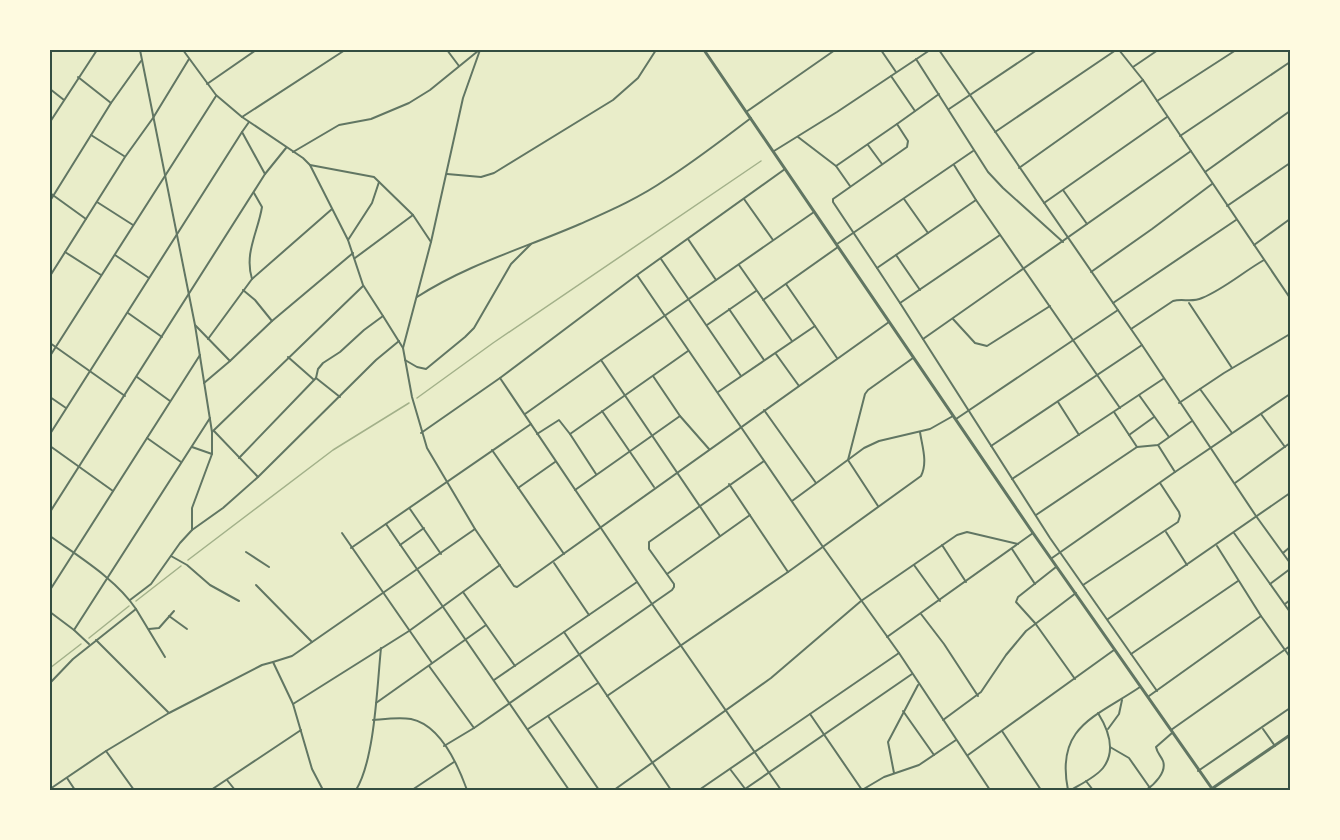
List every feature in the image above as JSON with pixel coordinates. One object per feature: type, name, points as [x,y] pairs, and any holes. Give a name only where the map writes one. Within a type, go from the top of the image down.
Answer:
[{"type":"street","points":[[50,122],[97,50]]},
{"type":"street","points":[[140,50],[195,325],[213,432],[212,454],[194,498],[192,530]]},
{"type":"street","points":[[183,50],[216,95],[242,117],[310,165],[348,240],[363,285],[403,348],[421,433],[434,462],[475,529],[514,586],[517,587],[554,562],[654,487],[889,322]]},
{"type":"street","points":[[207,84],[256,50]]},
{"type":"street","points":[[242,117],[345,50]]},
{"type":"street","points":[[447,50],[459,67]]},
{"type":"street","points":[[293,152],[339,125],[371,119],[409,103],[430,90],[480,50],[463,98],[431,242],[403,348]]},
{"type":"street","points":[[447,174],[481,177],[494,173],[613,100],[638,78],[656,50]]},
{"type":"street","points":[[704,50],[1033,533],[1212,790],[1290,735]]},
{"type":"street","points":[[746,112],[833,50]]},
{"type":"street","points":[[881,50],[896,72]]},
{"type":"street","points":[[773,151],[930,50]]},
{"type":"street","points":[[939,50],[1290,563]]},
{"type":"street","points":[[949,109],[1037,50]]},
{"type":"street","points":[[995,132],[1118,50],[1143,80],[1290,298]]},
{"type":"street","points":[[1133,67],[1158,50]]},
{"type":"street","points":[[1157,101],[1236,50]]},
{"type":"street","points":[[1289,50],[1290,58]]},
{"type":"street","points":[[50,276],[189,59]]},
{"type":"street","points":[[916,59],[973,151],[1002,188],[1063,242]]},
{"type":"street","points":[[50,201],[111,103],[141,61]]},
{"type":"street","points":[[1180,135],[1290,62]]},
{"type":"street","points":[[891,76],[916,111]]},
{"type":"street","points":[[78,77],[111,103]]},
{"type":"street","points":[[1019,168],[1143,80]]},
{"type":"street","points":[[50,89],[64,100]]},
{"type":"street","points":[[836,166],[939,94]]},
{"type":"street","points":[[50,356],[216,95]]},
{"type":"street","points":[[1205,172],[1290,111]]},
{"type":"street","points":[[1044,203],[1167,117]]},
{"type":"street","points":[[417,297],[457,273],[578,225],[622,204],[663,182],[751,118]]},
{"type":"street","points":[[50,434],[249,122]]},
{"type":"street","points":[[897,124],[908,141],[908,147],[832,200],[1060,552],[1156,691]]},
{"type":"street","points":[[242,132],[265,174]]},
{"type":"street","points":[[91,135],[125,157]]},
{"type":"street","points":[[798,137],[836,166],[850,186]]},
{"type":"street","points":[[868,144],[882,165]]},
{"type":"street","points":[[50,512],[265,174],[286,148]]},
{"type":"street","points":[[763,300],[854,233],[973,151]]},
{"type":"street","points":[[923,339],[1191,151]]},
{"type":"street","points":[[1227,206],[1290,163]]},
{"type":"street","points":[[310,165],[368,175],[379,182],[413,215],[431,242]]},
{"type":"street","points":[[954,165],[1120,408]]},
{"type":"street","points":[[421,433],[500,378],[637,275],[785,169]]},
{"type":"street","points":[[348,240],[372,203],[379,182]]},
{"type":"street","points":[[1091,272],[1212,184]]},
{"type":"street","points":[[1063,190],[1087,224]]},
{"type":"street","points":[[252,279],[249,268],[249,251],[262,207],[254,192]]},
{"type":"street","points":[[50,193],[86,220]]},
{"type":"street","points":[[904,199],[928,233]]},
{"type":"street","points":[[744,200],[774,240]]},
{"type":"street","points":[[877,268],[976,200]]},
{"type":"street","points":[[97,202],[133,225]]},
{"type":"street","points":[[208,339],[252,279],[333,208]]},
{"type":"street","points":[[524,414],[814,212]]},
{"type":"street","points":[[354,258],[413,215]]},
{"type":"street","points":[[1254,245],[1290,219]]},
{"type":"street","points":[[1113,303],[1236,220]]},
{"type":"street","points":[[900,303],[1000,235]]},
{"type":"street","points":[[688,239],[716,280]]},
{"type":"street","points":[[405,360],[426,369],[465,337],[482,316],[511,264],[534,241]]},
{"type":"street","points":[[65,252],[101,275]]},
{"type":"street","points":[[204,382],[352,253]]},
{"type":"street","points":[[115,255],[149,278]]},
{"type":"street","points":[[896,255],[920,290]]},
{"type":"street","points":[[660,259],[741,376]]},
{"type":"street","points":[[1131,329],[1173,301],[1178,299],[1188,302],[1203,298],[1264,260]]},
{"type":"street","points":[[739,265],[792,341]]},
{"type":"street","points":[[637,275],[898,653],[988,790]]},
{"type":"street","points":[[786,284],[838,359]]},
{"type":"street","points":[[213,432],[363,285]]},
{"type":"street","points":[[243,290],[255,300],[272,321]]},
{"type":"street","points":[[706,325],[756,291]]},
{"type":"street","points":[[1188,302],[1232,368]]},
{"type":"street","points":[[953,319],[975,343],[987,346],[1050,306]]},
{"type":"street","points":[[729,309],[764,360]]},
{"type":"street","points":[[792,501],[864,448],[879,441],[930,429],[969,410],[1118,310]]},
{"type":"street","points":[[128,313],[162,337]]},
{"type":"street","points":[[239,458],[315,379],[323,363],[340,352],[383,316]]},
{"type":"street","points":[[195,325],[230,361]]},
{"type":"street","points":[[717,393],[815,326]]},
{"type":"street","points":[[1179,403],[1290,334]]},
{"type":"street","points":[[130,600],[151,584],[192,530],[223,508],[258,477],[376,360],[399,341]]},
{"type":"street","points":[[50,343],[124,396]]},
{"type":"street","points":[[991,446],[1143,345]]},
{"type":"street","points":[[570,434],[688,351]]},
{"type":"street","points":[[776,352],[799,386]]},
{"type":"street","points":[[50,590],[200,355]]},
{"type":"street","points":[[288,357],[339,397]]},
{"type":"street","points":[[878,507],[848,460],[865,394],[913,358]]},
{"type":"street","points":[[601,360],[720,536]]},
{"type":"street","points":[[652,375],[680,416],[709,449]]},
{"type":"street","points":[[137,377],[170,401]]},
{"type":"street","points":[[500,378],[680,646],[781,790]]},
{"type":"street","points":[[1012,479],[1163,379]]},
{"type":"street","points":[[1200,389],[1232,433]]},
{"type":"street","points":[[1052,558],[1290,394]]},
{"type":"street","points":[[1139,395],[1169,437]]},
{"type":"street","points":[[50,397],[66,408]]},
{"type":"street","points":[[1058,402],[1079,435]]},
{"type":"street","points":[[764,410],[816,483]]},
{"type":"street","points":[[602,411],[654,487]]},
{"type":"street","points":[[1114,412],[1137,447]]},
{"type":"street","points":[[1261,414],[1285,447]]},
{"type":"street","points":[[575,490],[680,416]]},
{"type":"street","points":[[74,630],[210,417]]},
{"type":"street","points":[[1129,435],[1154,417]]},
{"type":"street","points":[[537,434],[559,420],[597,474]]},
{"type":"street","points":[[1036,515],[1137,447],[1158,445],[1192,421]]},
{"type":"street","points":[[351,548],[531,424]]},
{"type":"street","points":[[213,432],[258,477]]},
{"type":"street","points":[[607,696],[788,572],[921,476],[925,461],[920,432]]},
{"type":"street","points":[[147,438],[182,462]]},
{"type":"street","points":[[1235,483],[1290,443]]},
{"type":"street","points":[[1158,445],[1175,472]]},
{"type":"street","points":[[50,446],[113,491]]},
{"type":"street","points":[[191,447],[212,454]]},
{"type":"street","points":[[492,450],[564,554]]},
{"type":"street","points":[[444,746],[474,728],[674,587],[647,545],[649,542],[764,461]]},
{"type":"street","points":[[519,488],[556,462]]},
{"type":"street","points":[[1083,585],[1176,524],[1180,516],[1160,483]]},
{"type":"street","points":[[729,484],[788,572]]},
{"type":"street","points":[[1108,620],[1290,493]]},
{"type":"street","points":[[410,507],[441,554]]},
{"type":"street","points":[[667,574],[750,515]]},
{"type":"street","points":[[386,524],[568,790]]},
{"type":"street","points":[[400,545],[424,528]]},
{"type":"street","points":[[50,784],[51,788],[169,713],[262,665],[292,656],[475,529]]},
{"type":"street","points":[[614,790],[771,678],[861,601],[957,535],[967,532],[1018,544]]},
{"type":"street","points":[[1166,532],[1187,566]]},
{"type":"street","points":[[342,533],[432,663]]},
{"type":"street","points":[[887,637],[1033,533]]},
{"type":"street","points":[[1234,533],[1290,612]]},
{"type":"street","points":[[50,536],[107,579],[130,600],[165,657]]},
{"type":"street","points":[[942,545],[966,582]]},
{"type":"street","points":[[1217,546],[1290,657]]},
{"type":"street","points":[[1283,553],[1290,547]]},
{"type":"street","points":[[1011,549],[1035,584]]},
{"type":"street","points":[[246,552],[269,567]]},
{"type":"street","points":[[171,556],[187,565],[210,585],[239,601]]},
{"type":"street","points":[[554,562],[590,615]]},
{"type":"street","points":[[293,704],[409,631],[500,565]]},
{"type":"street","points":[[914,565],[940,601]]},
{"type":"street","points":[[1057,566],[1018,597],[1016,602],[1035,623],[1074,679]]},
{"type":"street","points":[[1270,584],[1290,569]]},
{"type":"street","points":[[1131,654],[1238,581]]},
{"type":"street","points":[[494,680],[637,582]]},
{"type":"street","points":[[256,585],[312,642]]},
{"type":"street","points":[[463,592],[515,666]]},
{"type":"street","points":[[943,721],[978,696],[1006,655],[1035,623],[1076,592]]},
{"type":"street","points":[[1285,604],[1290,600]]},
{"type":"street","points":[[50,683],[89,645],[136,609]]},
{"type":"street","points":[[149,629],[159,628],[174,611]]},
{"type":"street","points":[[50,612],[89,645]]},
{"type":"street","points":[[921,614],[978,696]]},
{"type":"street","points":[[169,616],[187,629]]},
{"type":"street","points":[[1148,697],[1261,616]]},
{"type":"street","points":[[375,703],[486,625]]},
{"type":"street","points":[[564,632],[651,764],[671,790]]},
{"type":"street","points":[[96,640],[169,713]]},
{"type":"street","points":[[1146,790],[1161,774],[1164,767],[1156,747],[1171,732],[1290,646]]},
{"type":"street","points":[[356,790],[367,767],[381,648]]},
{"type":"street","points":[[967,755],[1114,650]]},
{"type":"street","points":[[699,790],[898,653]]},
{"type":"street","points":[[273,662],[293,704],[312,769],[323,790]]},
{"type":"street","points":[[429,666],[474,728]]},
{"type":"street","points":[[730,769],[745,790],[912,674]]},
{"type":"street","points":[[528,729],[598,683]]},
{"type":"street","points":[[894,773],[888,742],[919,684]]},
{"type":"street","points":[[1098,713],[1108,729],[1110,747],[1103,768],[1070,790],[1065,770],[1070,744],[1081,726],[1098,713],[1140,687]]},
{"type":"street","points":[[1108,729],[1119,714],[1122,699]]},
{"type":"street","points":[[1198,771],[1290,708]]},
{"type":"street","points":[[903,711],[934,755]]},
{"type":"street","points":[[810,714],[862,790],[894,773],[913,768],[956,740]]},
{"type":"street","points":[[548,716],[599,790]]},
{"type":"street","points":[[373,720],[399,718],[418,721],[436,735],[444,746],[467,790]]},
{"type":"street","points":[[1262,729],[1275,746]]},
{"type":"street","points":[[211,790],[301,730]]},
{"type":"street","points":[[1002,732],[1041,790]]},
{"type":"street","points":[[1110,747],[1129,758],[1150,788]]},
{"type":"street","points":[[106,751],[134,790]]},
{"type":"street","points":[[412,790],[454,762]]},
{"type":"street","points":[[67,778],[75,790]]},
{"type":"street","points":[[227,780],[236,790]]},
{"type":"street","points":[[1086,781],[1093,790]]},
{"type":"street","points":[[360,785],[362,790]]},
{"type":"street","points":[[619,787],[622,790]]},
{"type":"waterway","points":[[417,398],[493,343],[761,161]]},
{"type":"waterway","points":[[188,560],[333,450],[409,403]]},
{"type":"waterway","points":[[136,601],[181,566]]},
{"type":"waterway","points":[[89,638],[129,606]]},
{"type":"waterway","points":[[50,668],[81,644]]}]
